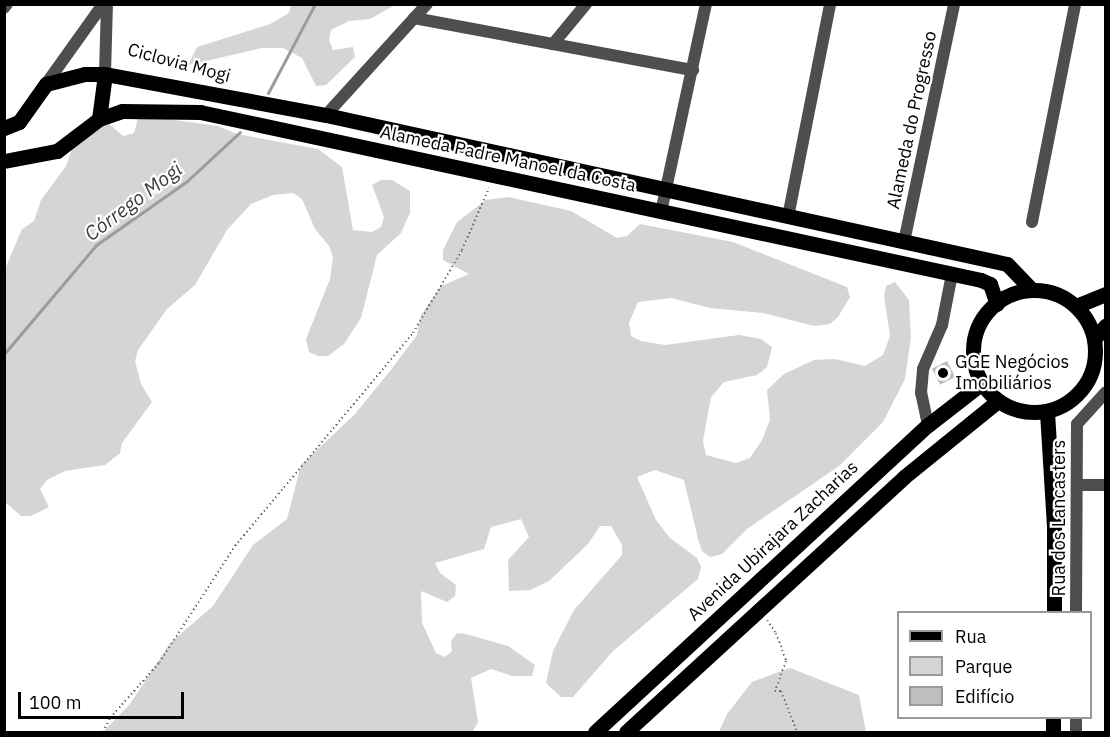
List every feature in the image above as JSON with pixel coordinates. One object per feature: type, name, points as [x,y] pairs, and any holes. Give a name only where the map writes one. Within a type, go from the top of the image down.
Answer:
[{"type":"main road","name":"Alameda Padre Manoel da Costa","points":[[46,84],[77,75],[105,74],[326,115],[1007,264],[1032,290]]},
{"type":"main road","points":[[99,119],[105,74]]},
{"type":"main road","points":[[4,128],[19,122],[46,84]]},
{"type":"main road","name":"Alameda Padre Manoel da Costa","points":[[4,161],[57,151],[99,119],[122,111],[150,109],[200,112],[952,274],[990,284],[997,303]]},
{"type":"main road","points":[[1032,290],[1055,294],[1076,306],[1094,339],[1095,358],[1080,393],[1047,412],[1013,409],[998,401],[982,383],[974,360],[975,335],[981,320],[997,303],[1017,292],[1032,290]]},
{"type":"main road","points":[[1076,306],[1106,294]]},
{"type":"main road","points":[[1094,339],[1106,325]]},
{"type":"main road","name":"Avenida Ubirajara Zacharias","points":[[595,732],[928,425],[982,383]]},
{"type":"main road","points":[[626,732],[762,610],[904,477],[998,401]]},
{"type":"main road","points":[[1047,412],[1054,527],[1054,611]]},
{"type":"street","points":[[105,4],[105,74]]},
{"type":"street","points":[[46,84],[105,4]]},
{"type":"street","points":[[326,115],[427,4]]},
{"type":"street","points":[[553,44],[586,4]]},
{"type":"street","points":[[661,212],[706,4]]},
{"type":"street","points":[[788,217],[830,4]]},
{"type":"street","name":"Alameda do Progresso","points":[[904,242],[954,4]]},
{"type":"street","points":[[1032,222],[1075,4]]},
{"type":"street","points":[[414,18],[693,70]]},
{"type":"street","points":[[928,425],[922,405],[923,369],[942,326],[952,274]]},
{"type":"street","name":"Rua dos Lancasters","points":[[1076,611],[1077,424],[1106,392]]},
{"type":"street","points":[[1077,485],[1106,485]]},
{"type":"path","points":[[103,732],[110,718],[159,663],[235,546],[413,333],[462,250],[495,176]]},
{"type":"path","points":[[762,610],[785,652],[786,661],[775,691],[781,691],[797,732]]},
{"type":"green space","points":[[291,4],[395,5],[370,19],[349,21],[331,30],[329,40],[333,50],[353,47],[355,57],[326,85],[316,86],[302,58],[283,48],[262,48],[188,65],[197,47],[270,24],[289,13]]},
{"type":"green space","points":[[139,115],[218,126],[237,134],[318,149],[342,167],[353,230],[372,232],[381,227],[384,217],[372,185],[381,180],[392,180],[410,191],[410,213],[401,233],[377,255],[361,318],[344,344],[328,356],[318,356],[309,352],[306,339],[330,279],[333,257],[329,246],[315,229],[302,199],[293,193],[273,195],[251,204],[227,230],[195,285],[167,309],[138,350],[135,361],[141,384],[152,402],[122,443],[120,453],[105,465],[65,471],[47,480],[40,489],[49,507],[31,516],[21,516],[5,502],[5,269],[22,229],[34,221],[41,200],[66,166],[73,146],[97,125],[108,123],[123,136],[134,133]]},
{"type":"green space","points":[[508,197],[571,211],[617,238],[627,236],[640,224],[733,242],[847,287],[850,297],[838,317],[830,324],[814,326],[763,313],[710,308],[671,298],[638,302],[629,323],[631,336],[641,341],[665,345],[739,335],[761,339],[772,347],[767,367],[757,375],[724,382],[711,397],[703,441],[706,455],[736,463],[750,458],[762,440],[770,420],[767,390],[784,374],[814,360],[835,359],[865,366],[883,355],[890,336],[884,296],[886,286],[895,282],[909,300],[911,337],[905,379],[883,422],[839,466],[747,529],[722,554],[710,557],[702,551],[684,480],[655,470],[637,477],[656,520],[670,538],[697,558],[701,567],[698,579],[612,652],[573,697],[561,697],[546,683],[553,651],[574,610],[622,555],[622,545],[611,526],[600,526],[588,544],[549,581],[530,590],[509,591],[508,560],[529,537],[521,519],[491,527],[484,549],[435,563],[440,573],[456,585],[455,596],[447,602],[421,591],[422,623],[436,653],[445,657],[452,651],[451,641],[457,633],[466,634],[508,646],[535,665],[532,676],[512,676],[491,669],[471,678],[478,722],[473,731],[103,732],[130,704],[170,643],[213,606],[253,545],[287,519],[301,465],[355,414],[390,371],[417,335],[421,315],[441,286],[469,274],[443,260],[443,250],[457,222],[486,200]]},
{"type":"green space","points":[[790,668],[859,695],[866,732],[719,732],[727,714],[752,682]]},
{"type":"building","name":"GGE Negócios Imobiliários","points":[[947,361],[955,377],[940,385],[932,369]]},
{"type":"waterway","name":"Córrego Mogi","points":[[268,93],[315,4]]},
{"type":"waterway","name":"Córrego Mogi","points":[[4,354],[96,245],[187,181],[240,132]]},
{"type":"place","name":"GGE Negócios Imobiliários","points":[[943,373]]}]
